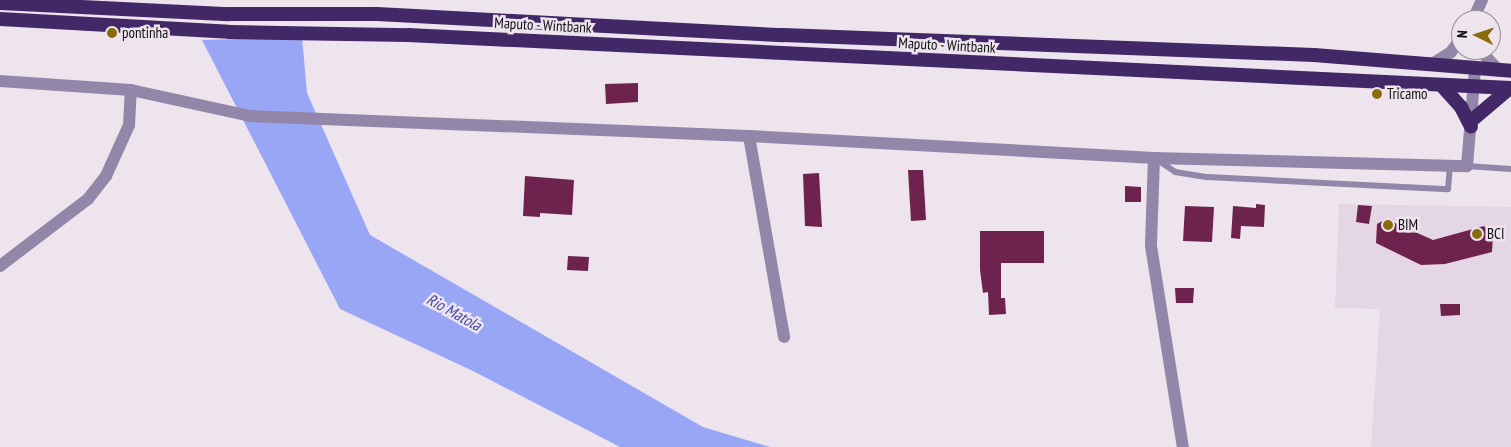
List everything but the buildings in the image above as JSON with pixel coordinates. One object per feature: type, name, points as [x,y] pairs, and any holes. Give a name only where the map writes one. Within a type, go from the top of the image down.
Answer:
[{"type":"highway","name":"Maputo - Wintbank","points":[[0,3],[229,14],[377,14],[1078,46],[1322,55],[1505,71]]},
{"type":"highway","name":"Maputo - Wintbank","points":[[0,19],[229,32],[401,34],[1473,88],[1510,88]]},
{"type":"highway","points":[[1443,86],[1456,99],[1471,124],[1510,88]]},
{"type":"street","points":[[1432,64],[1451,52]]},
{"type":"street","points":[[1492,60],[1505,71]]},
{"type":"street","points":[[0,81],[131,90],[250,116],[749,136],[1154,158],[1467,166],[1475,68]]},
{"type":"street","points":[[0,266],[88,199],[106,176],[129,125],[131,90]]},
{"type":"street","points":[[749,136],[784,338]]},
{"type":"street","points":[[1154,158],[1151,246],[1183,447]]},
{"type":"lane","points":[[1154,158],[1175,172],[1208,177],[1448,189],[1450,166]]},
{"type":"lane","points":[[1467,166],[1511,169]]},
{"type":"shaded area","points":[[1339,204],[1511,207],[1511,447],[1371,447],[1380,309],[1335,308]]},
{"type":"water","name":"Rio Matola","points":[[302,37],[307,93],[370,235],[703,427],[770,447],[620,447],[473,371],[340,309],[202,40]]},
{"type":"place","name":"pontinha","points":[[112,33]]},
{"type":"place","name":"Tricamo","points":[[1377,94]]},
{"type":"place","name":"BIM","points":[[1388,225]]},
{"type":"place","name":"BCI","points":[[1477,234]]}]
